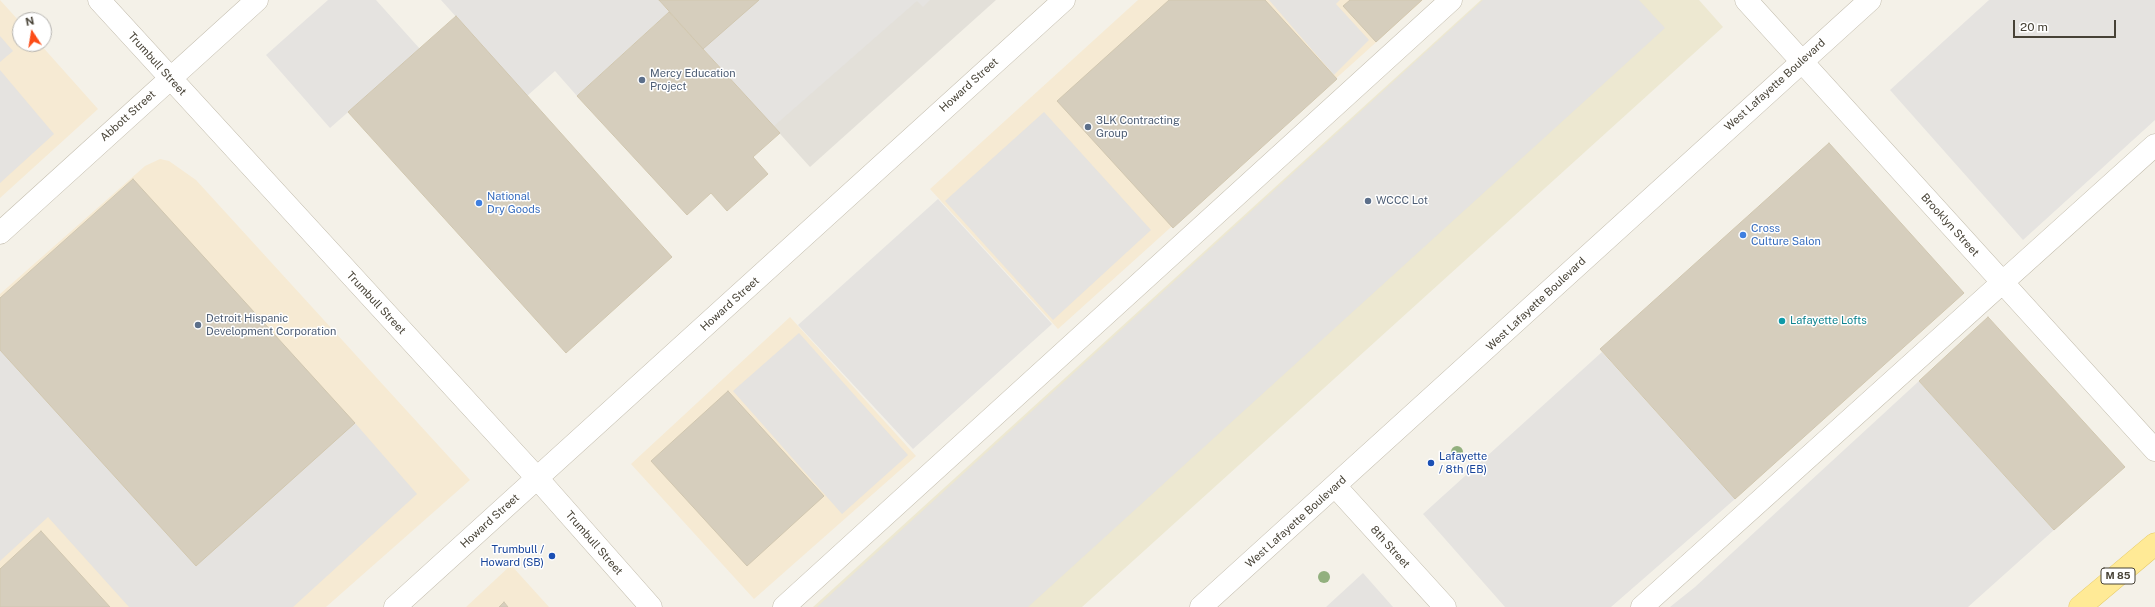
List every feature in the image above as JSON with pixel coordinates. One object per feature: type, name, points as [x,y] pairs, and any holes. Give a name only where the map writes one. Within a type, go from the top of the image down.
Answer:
[{"type":"main road","name":"M 85","points":[[2080,607],[2155,544]]},
{"type":"street","name":"Trumbull Street","points":[[99,0],[537,478],[651,607]]},
{"type":"street","name":"Abbott Street","points":[[0,234],[257,0]]},
{"type":"street","name":"Howard Street","points":[[395,607],[1064,0]]},
{"type":"street","points":[[784,607],[1451,0]]},
{"type":"street","name":"Brooklyn Street","points":[[1746,0],[2002,284],[2155,450]]},
{"type":"street","name":"West Lafayette Boulevard","points":[[1201,607],[1336,487],[1801,60],[1870,0]]},
{"type":"street","points":[[1642,607],[2155,145]]},
{"type":"street","name":"8th Street","points":[[1336,487],[1445,607]]},
{"type":"shaded area","points":[[0,0],[12,13],[12,52],[47,52],[98,109],[0,198]]},
{"type":"shaded area","points":[[328,0],[376,0],[420,49],[330,128],[266,55]]},
{"type":"shaded area","points":[[441,0],[659,0],[669,12],[577,96],[555,71],[527,96]]},
{"type":"shaded area","points":[[659,0],[996,0],[810,167]]},
{"type":"shaded area","points":[[759,0],[930,0],[923,7],[917,1],[773,127],[703,49]]},
{"type":"shaded area","points":[[1138,0],[1423,0],[1058,329],[930,189]]},
{"type":"shaded area","points":[[1269,0],[1340,0],[1336,4],[1369,40],[1334,75]]},
{"type":"shaded area","name":"WCCC Lot","points":[[1481,0],[1699,0],[1723,27],[1082,607],[813,607]]},
{"type":"shaded area","name":"WCCC Lot","points":[[1483,0],[1639,0],[1665,28],[1028,607],[817,607]]},
{"type":"shaded area","points":[[1989,0],[2155,0],[2155,120],[2023,240],[1890,90]]},
{"type":"shaded area","points":[[0,36],[12,50],[12,52],[0,62]]},
{"type":"shaded area","points":[[0,70],[54,134],[0,183]]},
{"type":"shaded area","points":[[1044,112],[1151,230],[1053,320],[945,201]]},
{"type":"shaded area","points":[[160,159],[169,161],[196,180],[470,480],[326,607],[0,607],[0,294],[145,166]]},
{"type":"shaded area","points":[[938,199],[1052,324],[913,449],[798,325]]},
{"type":"shaded area","points":[[790,317],[916,456],[754,599],[631,464]]},
{"type":"shaded area","points":[[799,333],[908,455],[842,514],[733,391]]},
{"type":"shaded area","points":[[0,350],[196,566],[355,423],[417,494],[293,607],[129,607],[48,517],[0,561]]},
{"type":"shaded area","points":[[1602,352],[1735,499],[1611,607],[1505,607],[1423,514]]},
{"type":"shaded area","points":[[1919,381],[2054,530],[1968,607],[1670,607],[1695,587]]},
{"type":"shaded area","points":[[511,565],[549,607],[466,607]]},
{"type":"shaded area","points":[[1363,573],[1393,607],[1326,607]]},
{"type":"building","points":[[659,0],[759,0],[703,49]]},
{"type":"building","points":[[1169,0],[1265,0],[1337,79],[1173,228],[1057,101]]},
{"type":"building","points":[[1350,0],[1422,0],[1376,42],[1343,6]]},
{"type":"building","points":[[669,12],[780,133],[753,157],[768,174],[727,211],[711,193],[687,215],[577,96]]},
{"type":"building","points":[[456,16],[672,257],[566,353],[348,112]]},
{"type":"building","name":"Lafayette Lofts","points":[[1829,143],[1964,293],[1735,499],[1600,349]]},
{"type":"building","points":[[133,179],[355,423],[196,566],[0,350],[0,298]]},
{"type":"building","points":[[1988,317],[2125,467],[2054,530],[1919,381]]},
{"type":"building","points":[[728,391],[824,496],[747,566],[651,461]]},
{"type":"building","points":[[41,531],[110,607],[0,607],[0,569]]},
{"type":"building","points":[[504,602],[508,607],[499,607]]},
{"type":"place","name":"Mercy Education Project","points":[[642,80]]},
{"type":"place","name":"3LK Contracting Group","points":[[1088,127]]},
{"type":"place","name":"WCCC Lot","points":[[1368,201]]},
{"type":"place","name":"National Dry Goods","points":[[479,203]]},
{"type":"place","name":"Cross Culture Salon","points":[[1743,235]]},
{"type":"place","name":"Lafayette Lofts","points":[[1782,321]]},
{"type":"place","name":"Detroit Hispanic Development Corporation","points":[[198,325]]},
{"type":"place","name":"Lafayette / 8th (EB)","points":[[1431,463]]},
{"type":"place","name":"Trumbull / Howard (SB)","points":[[552,556]]}]
